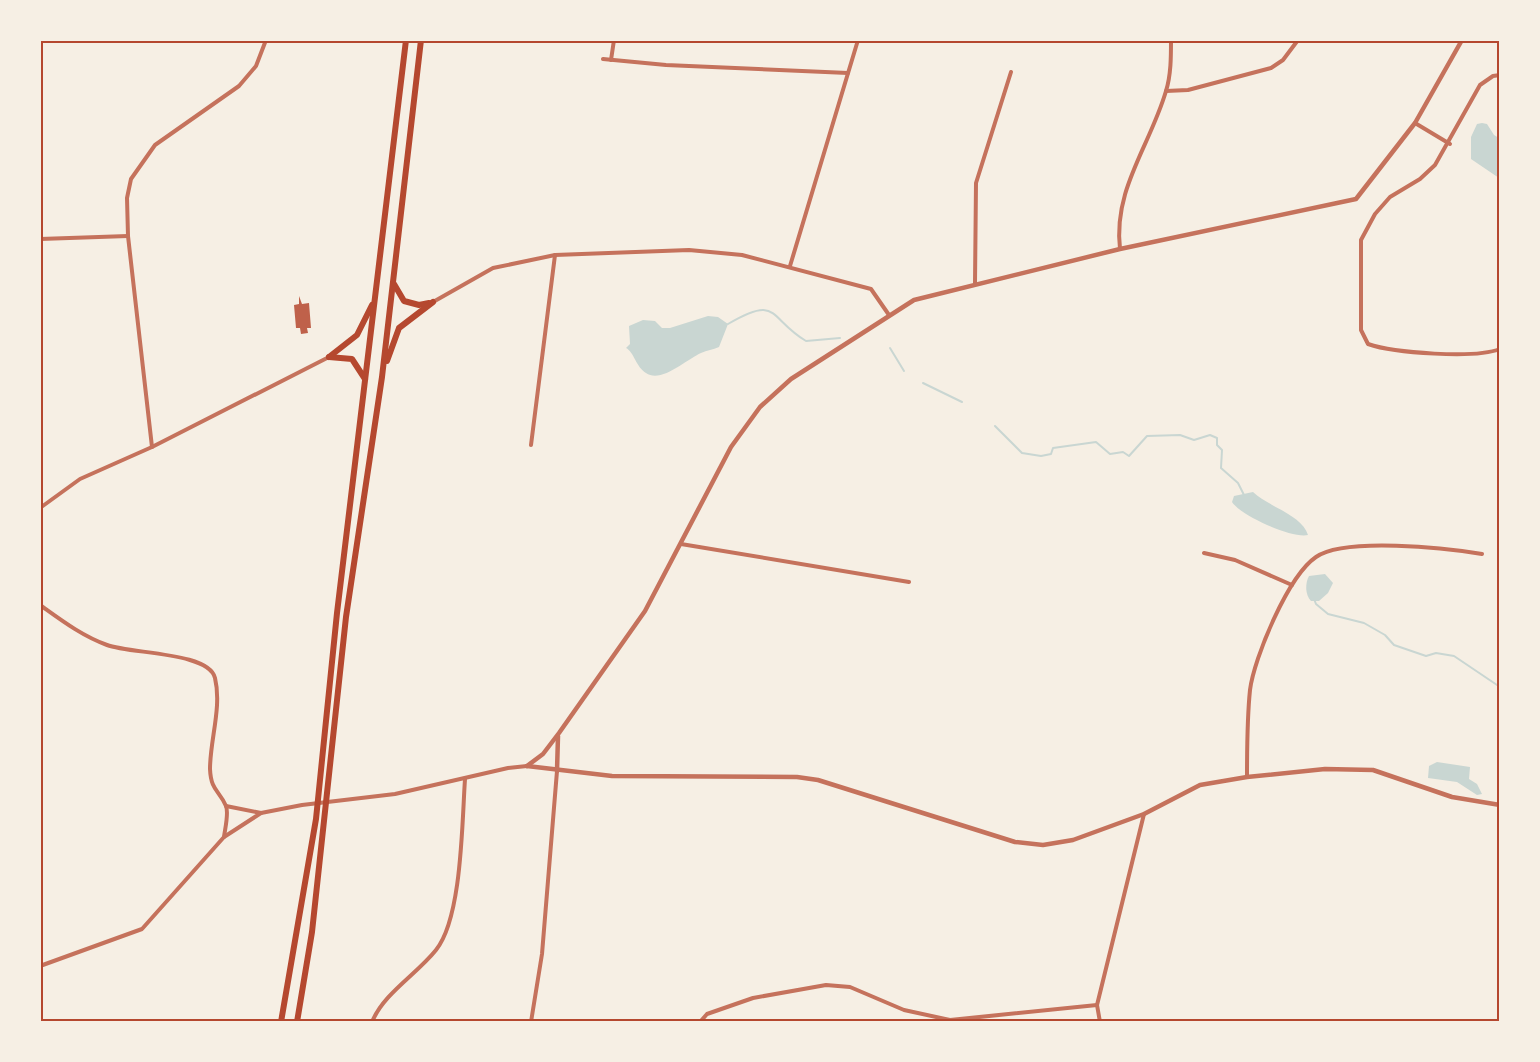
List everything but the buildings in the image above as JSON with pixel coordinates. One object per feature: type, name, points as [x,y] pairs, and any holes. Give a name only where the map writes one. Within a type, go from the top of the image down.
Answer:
[{"type":"highway","points":[[281,1022],[316,819],[337,613],[406,40]]},
{"type":"highway","points":[[297,1022],[315,910],[346,616],[382,377],[422,40]]},
{"type":"highway","points":[[393,282],[400,296],[410,304],[433,302]]},
{"type":"highway","points":[[329,357],[357,335],[376,293]]},
{"type":"highway","points":[[382,377],[399,328],[433,302]]},
{"type":"highway","points":[[329,357],[352,359],[366,379]]},
{"type":"street","points":[[152,447],[128,236],[127,198],[131,179],[154,145],[239,86],[256,66],[266,40]]},
{"type":"street","points":[[611,60],[614,40]]},
{"type":"street","points":[[790,266],[858,40]]},
{"type":"street","points":[[1120,249],[1118,229],[1125,186],[1166,91],[1171,63],[1171,40]]},
{"type":"street","points":[[1166,91],[1188,90],[1271,68],[1283,60],[1298,40]]},
{"type":"street","points":[[527,766],[543,754],[559,733],[645,611],[731,447],[760,407],[791,379],[914,300],[975,283],[1120,249],[1356,199],[1415,123],[1462,40]]},
{"type":"street","points":[[603,59],[848,73]]},
{"type":"street","points":[[975,283],[976,183],[1011,72]]},
{"type":"street","points":[[1500,75],[1493,76],[1480,85],[1450,144],[1435,165],[1385,203],[1375,214],[1361,240],[1361,330],[1368,344],[1386,350],[1478,354],[1500,349]]},
{"type":"street","points":[[1415,123],[1450,144]]},
{"type":"street","points":[[40,239],[128,236]]},
{"type":"street","points":[[433,302],[493,268],[555,255],[689,250],[742,255],[871,289],[889,315]]},
{"type":"street","points":[[531,445],[555,255]]},
{"type":"street","points":[[40,508],[80,479],[152,447],[329,357]]},
{"type":"street","points":[[681,544],[909,582]]},
{"type":"street","points":[[1247,777],[1250,688],[1258,661],[1292,585],[1301,571],[1317,556],[1358,545],[1454,549],[1482,554]]},
{"type":"street","points":[[1204,554],[1235,560],[1292,585]]},
{"type":"street","points":[[40,605],[86,636],[108,645],[135,652],[194,660],[208,666],[215,676],[217,691],[211,783],[226,806],[224,837]]},
{"type":"street","points":[[531,1022],[542,954],[559,733]]},
{"type":"street","points":[[40,966],[142,928],[224,837],[261,813],[302,805],[396,795],[508,768],[527,766],[612,776],[797,777],[818,780],[1015,842],[1043,845],[1080,838],[1144,814],[1200,785],[1247,777],[1325,769],[1373,770],[1452,797],[1500,805]]},
{"type":"street","points":[[372,1022],[377,1008],[437,948],[446,931],[453,905],[465,779]]},
{"type":"street","points":[[226,806],[261,813]]},
{"type":"street","points":[[1100,1022],[1097,1005],[1144,814]]},
{"type":"street","points":[[700,1022],[707,1014],[753,998],[826,985],[850,987],[904,1010],[950,1020],[1097,1005]]},
{"type":"shaded area","points":[[1477,124],[1487,124],[1494,135],[1499,138],[1499,178],[1471,159],[1471,137]]},
{"type":"shaded area","points":[[708,316],[718,317],[728,324],[719,347],[701,353],[666,373],[652,376],[646,373],[626,348],[630,344],[629,326],[643,320],[655,321],[662,328],[670,328]]},
{"type":"shaded area","points":[[1253,492],[1299,522],[1308,535],[1291,534],[1256,520],[1232,502],[1234,496]]},
{"type":"shaded area","points":[[1325,574],[1333,583],[1328,593],[1319,601],[1311,601],[1306,589],[1309,576]]},
{"type":"shaded area","points":[[1437,762],[1470,767],[1469,779],[1477,784],[1482,794],[1477,795],[1457,782],[1428,778],[1429,766]]},
{"type":"waterway","points":[[728,324],[744,315],[765,310],[772,313],[806,341],[840,338]]},
{"type":"waterway","points":[[890,348],[904,371]]},
{"type":"waterway","points":[[923,383],[962,402]]},
{"type":"waterway","points":[[995,426],[1022,453],[1041,456],[1051,454],[1053,448],[1096,442],[1110,454],[1123,452],[1129,456],[1147,436],[1180,435],[1194,440],[1210,435],[1217,438],[1217,445],[1222,450],[1221,468],[1238,483],[1244,495]]},
{"type":"waterway","points":[[1314,599],[1316,604],[1328,614],[1364,623],[1385,635],[1394,645],[1426,656],[1436,653],[1454,656],[1500,687]]}]
